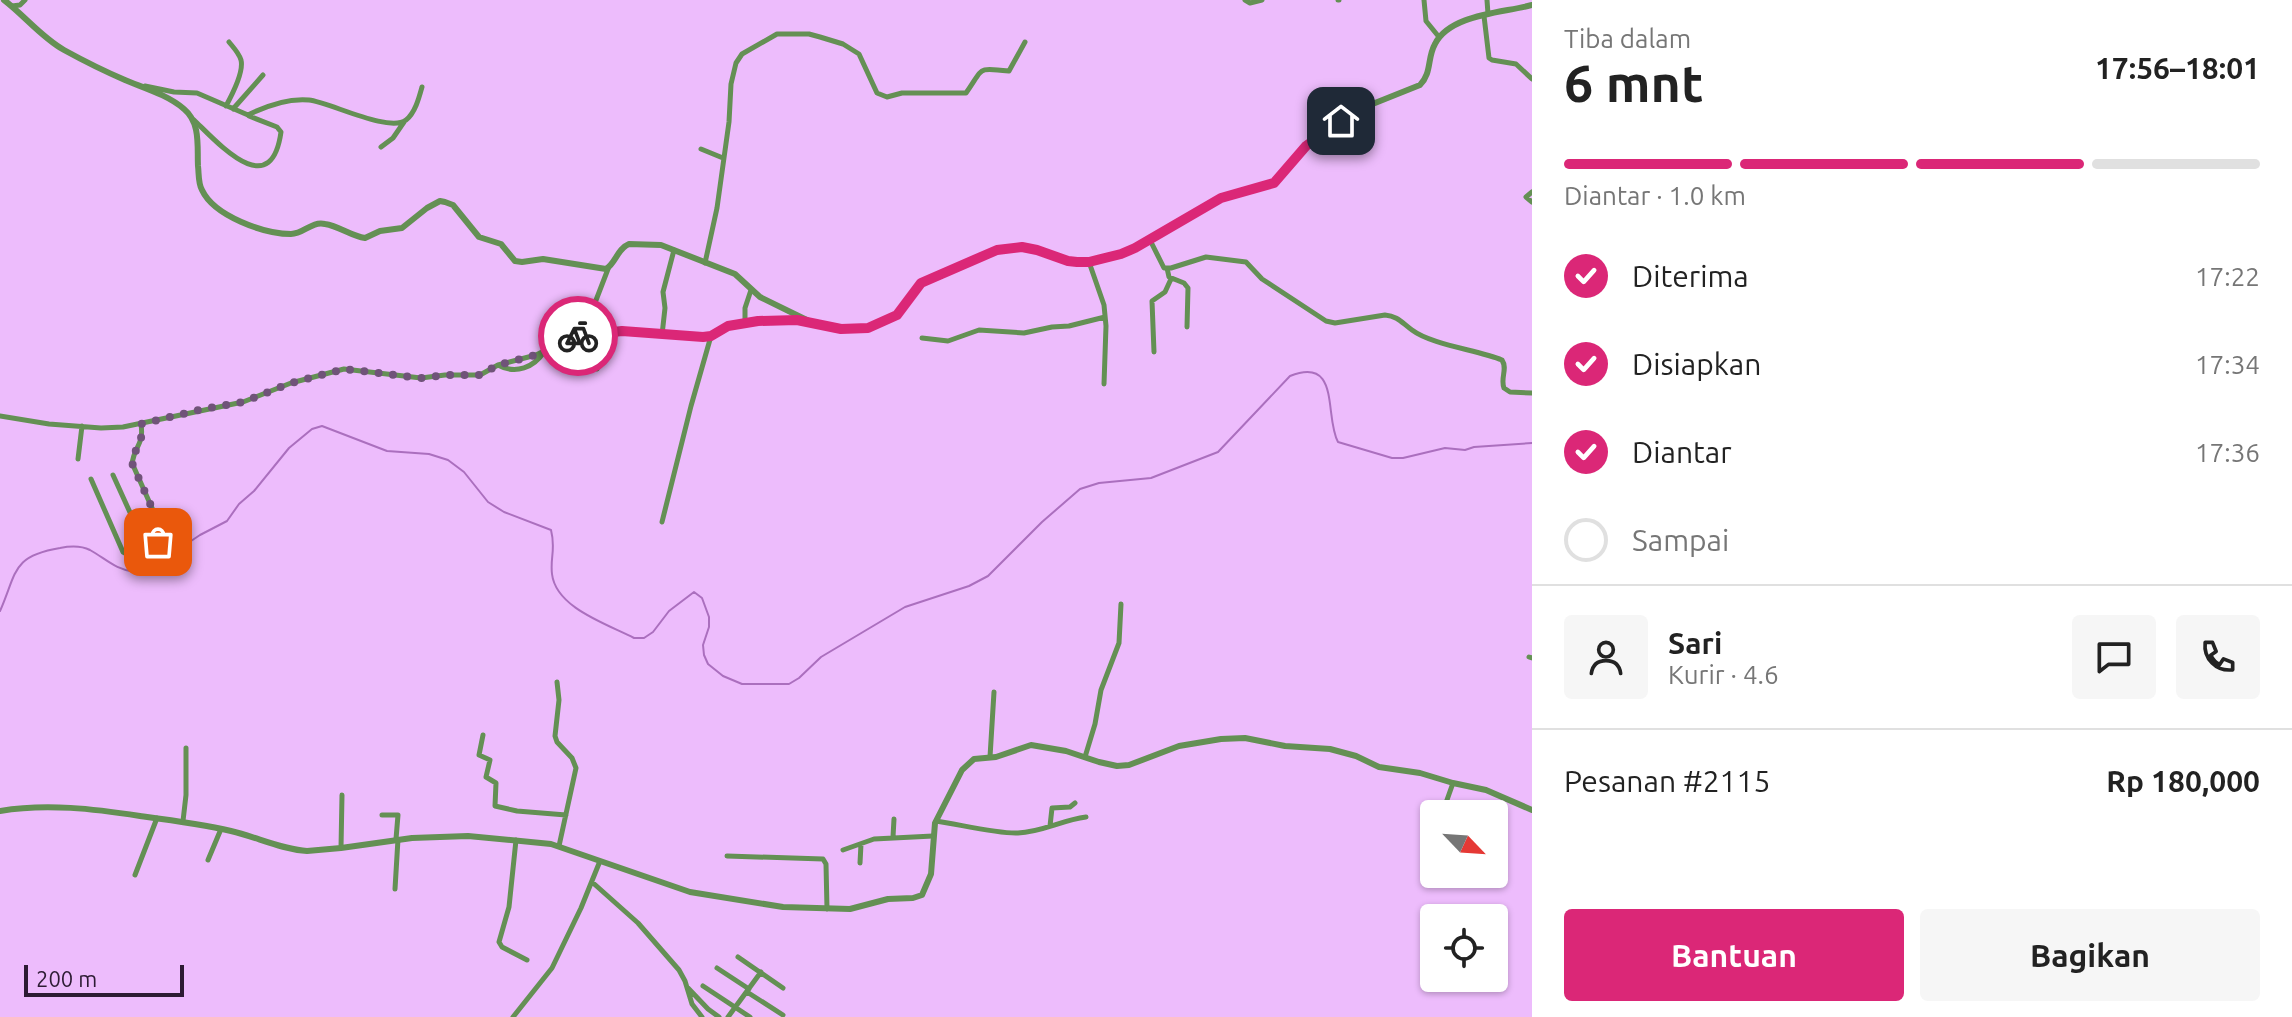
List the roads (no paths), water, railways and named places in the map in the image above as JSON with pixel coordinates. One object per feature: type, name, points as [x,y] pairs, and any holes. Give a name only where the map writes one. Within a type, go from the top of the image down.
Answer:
[{"type":"street","points":[[4,0],[62,49],[177,104],[234,157],[263,166],[274,155],[280,129],[193,92],[174,92],[134,83]]},
{"type":"street","points":[[11,6],[20,5],[25,0]]},
{"type":"street","points":[[1245,0],[1250,3],[1262,0]]},
{"type":"street","points":[[1424,0],[1426,22],[1439,37]]},
{"type":"street","points":[[1487,0],[1489,58],[1516,64],[1532,79]]},
{"type":"street","points":[[583,334],[608,268],[619,251],[629,244],[653,244],[674,250],[738,276],[764,300],[807,321],[856,330],[878,326],[897,315],[921,283],[997,250],[1022,247],[1068,261],[1089,262],[1121,254],[1221,198],[1274,183],[1316,138],[1360,109],[1420,85],[1428,75],[1433,47],[1439,37],[1453,26],[1532,5]]},
{"type":"street","points":[[705,264],[717,208],[731,84],[736,63],[742,54],[777,34],[809,34],[843,44],[859,54],[877,93],[887,97],[902,93],[966,93],[983,71],[1013,69],[1025,42]]},
{"type":"street","points":[[229,42],[242,64],[230,107]]},
{"type":"street","points":[[230,107],[263,75]]},
{"type":"street","points":[[381,147],[393,138],[413,112],[422,87]]},
{"type":"street","points":[[248,115],[279,103],[311,100],[375,120],[405,121]]},
{"type":"street","points":[[193,119],[202,190],[229,216],[247,225],[269,232],[294,234],[324,223],[365,238],[380,231],[402,228],[440,201],[453,205],[479,237],[501,244],[515,261],[543,259],[608,268]]},
{"type":"street","points":[[701,149],[723,158]]},
{"type":"street","points":[[1532,192],[1526,197],[1532,202]]},
{"type":"street","points":[[1150,240],[1171,279],[1184,283],[1188,288],[1187,327]]},
{"type":"street","points":[[662,335],[663,292],[674,250]]},
{"type":"street","points":[[1167,268],[1206,257],[1246,262],[1262,279],[1326,321],[1335,323],[1393,316],[1415,333],[1502,360],[1505,366],[1504,388],[1510,392],[1532,393]]},
{"type":"street","points":[[1089,262],[1102,296],[1105,317],[1104,384]]},
{"type":"street","points":[[1154,352],[1152,301],[1165,292],[1171,279]]},
{"type":"street","points":[[745,322],[745,308],[751,290]]},
{"type":"street","points":[[922,338],[948,341],[979,330],[1024,333],[1105,317]]},
{"type":"street","points":[[0,416],[39,423],[112,428],[243,402],[291,383],[344,369],[421,378],[480,375],[498,365],[529,358],[583,334],[622,331],[711,336],[728,326],[745,322],[807,321]]},
{"type":"street","points":[[592,333],[597,369]]},
{"type":"street","points":[[662,522],[711,336]]},
{"type":"street","points":[[91,479],[123,552],[141,559],[164,535],[132,463],[143,438],[141,424]]},
{"type":"street","points":[[78,459],[82,426]]},
{"type":"street","points":[[113,475],[148,552]]},
{"type":"street","points":[[1085,757],[1102,686],[1119,643],[1121,604]]},
{"type":"street","points":[[557,682],[559,700],[555,736],[576,768],[559,846]]},
{"type":"street","points":[[990,757],[994,692]]},
{"type":"street","points":[[483,735],[479,753],[490,760],[486,777],[496,783],[495,806],[566,815]]},
{"type":"street","points":[[0,811],[83,809],[157,817],[221,829],[307,851],[427,837],[516,840],[559,846],[690,892],[783,907],[827,910],[854,909],[888,899],[921,896],[931,874],[936,821],[965,766],[974,759],[1035,745],[1113,765],[1125,765],[1179,746],[1221,739],[1245,738],[1285,746],[1338,750],[1379,767],[1420,773],[1493,793],[1532,810]]},
{"type":"street","points":[[183,821],[186,748]]},
{"type":"street","points":[[1447,800],[1453,783]]},
{"type":"street","points":[[341,848],[342,795]]},
{"type":"street","points":[[1050,827],[1052,808],[1070,807],[1075,803]]},
{"type":"street","points":[[382,815],[398,815],[395,889]]},
{"type":"street","points":[[135,875],[157,817]]},
{"type":"street","points":[[936,821],[1015,833],[1086,817]]},
{"type":"street","points":[[893,837],[894,819]]},
{"type":"street","points":[[208,860],[221,829]]},
{"type":"street","points":[[843,850],[874,839],[933,836]]},
{"type":"street","points":[[427,837],[429,847]]},
{"type":"street","points":[[516,840],[510,901],[499,942],[502,947],[527,960]]},
{"type":"street","points":[[860,863],[861,844]]},
{"type":"street","points":[[727,856],[823,859],[826,864],[827,910]]},
{"type":"street","points":[[513,1017],[552,968],[600,861]]},
{"type":"street","points":[[592,882],[638,923],[679,970],[692,1004],[702,1017]]},
{"type":"street","points":[[738,957],[783,988]]},
{"type":"street","points":[[717,968],[783,1015]]},
{"type":"street","points":[[728,1017],[761,972]]},
{"type":"street","points":[[703,986],[750,1017]]},
{"type":"street","points":[[687,987],[719,1017]]},
{"type":"waterway","points":[[0,611],[18,568],[24,561],[44,551],[82,547],[117,567],[135,572],[160,554],[170,555],[227,521],[289,448],[312,429],[322,426],[387,451],[429,454],[448,460],[464,472],[488,502],[504,512],[551,530],[552,574],[556,586],[584,614],[634,638],[644,638],[653,632],[669,611],[694,592],[702,598],[709,617],[703,645],[708,664],[723,676],[742,684],[789,684],[821,657],[905,607],[969,586],[988,576],[1080,489],[1099,483],[1151,478],[1218,452],[1290,376],[1306,372],[1317,374],[1324,381],[1338,442],[1392,458],[1445,448],[1465,450],[1532,443]]}]
